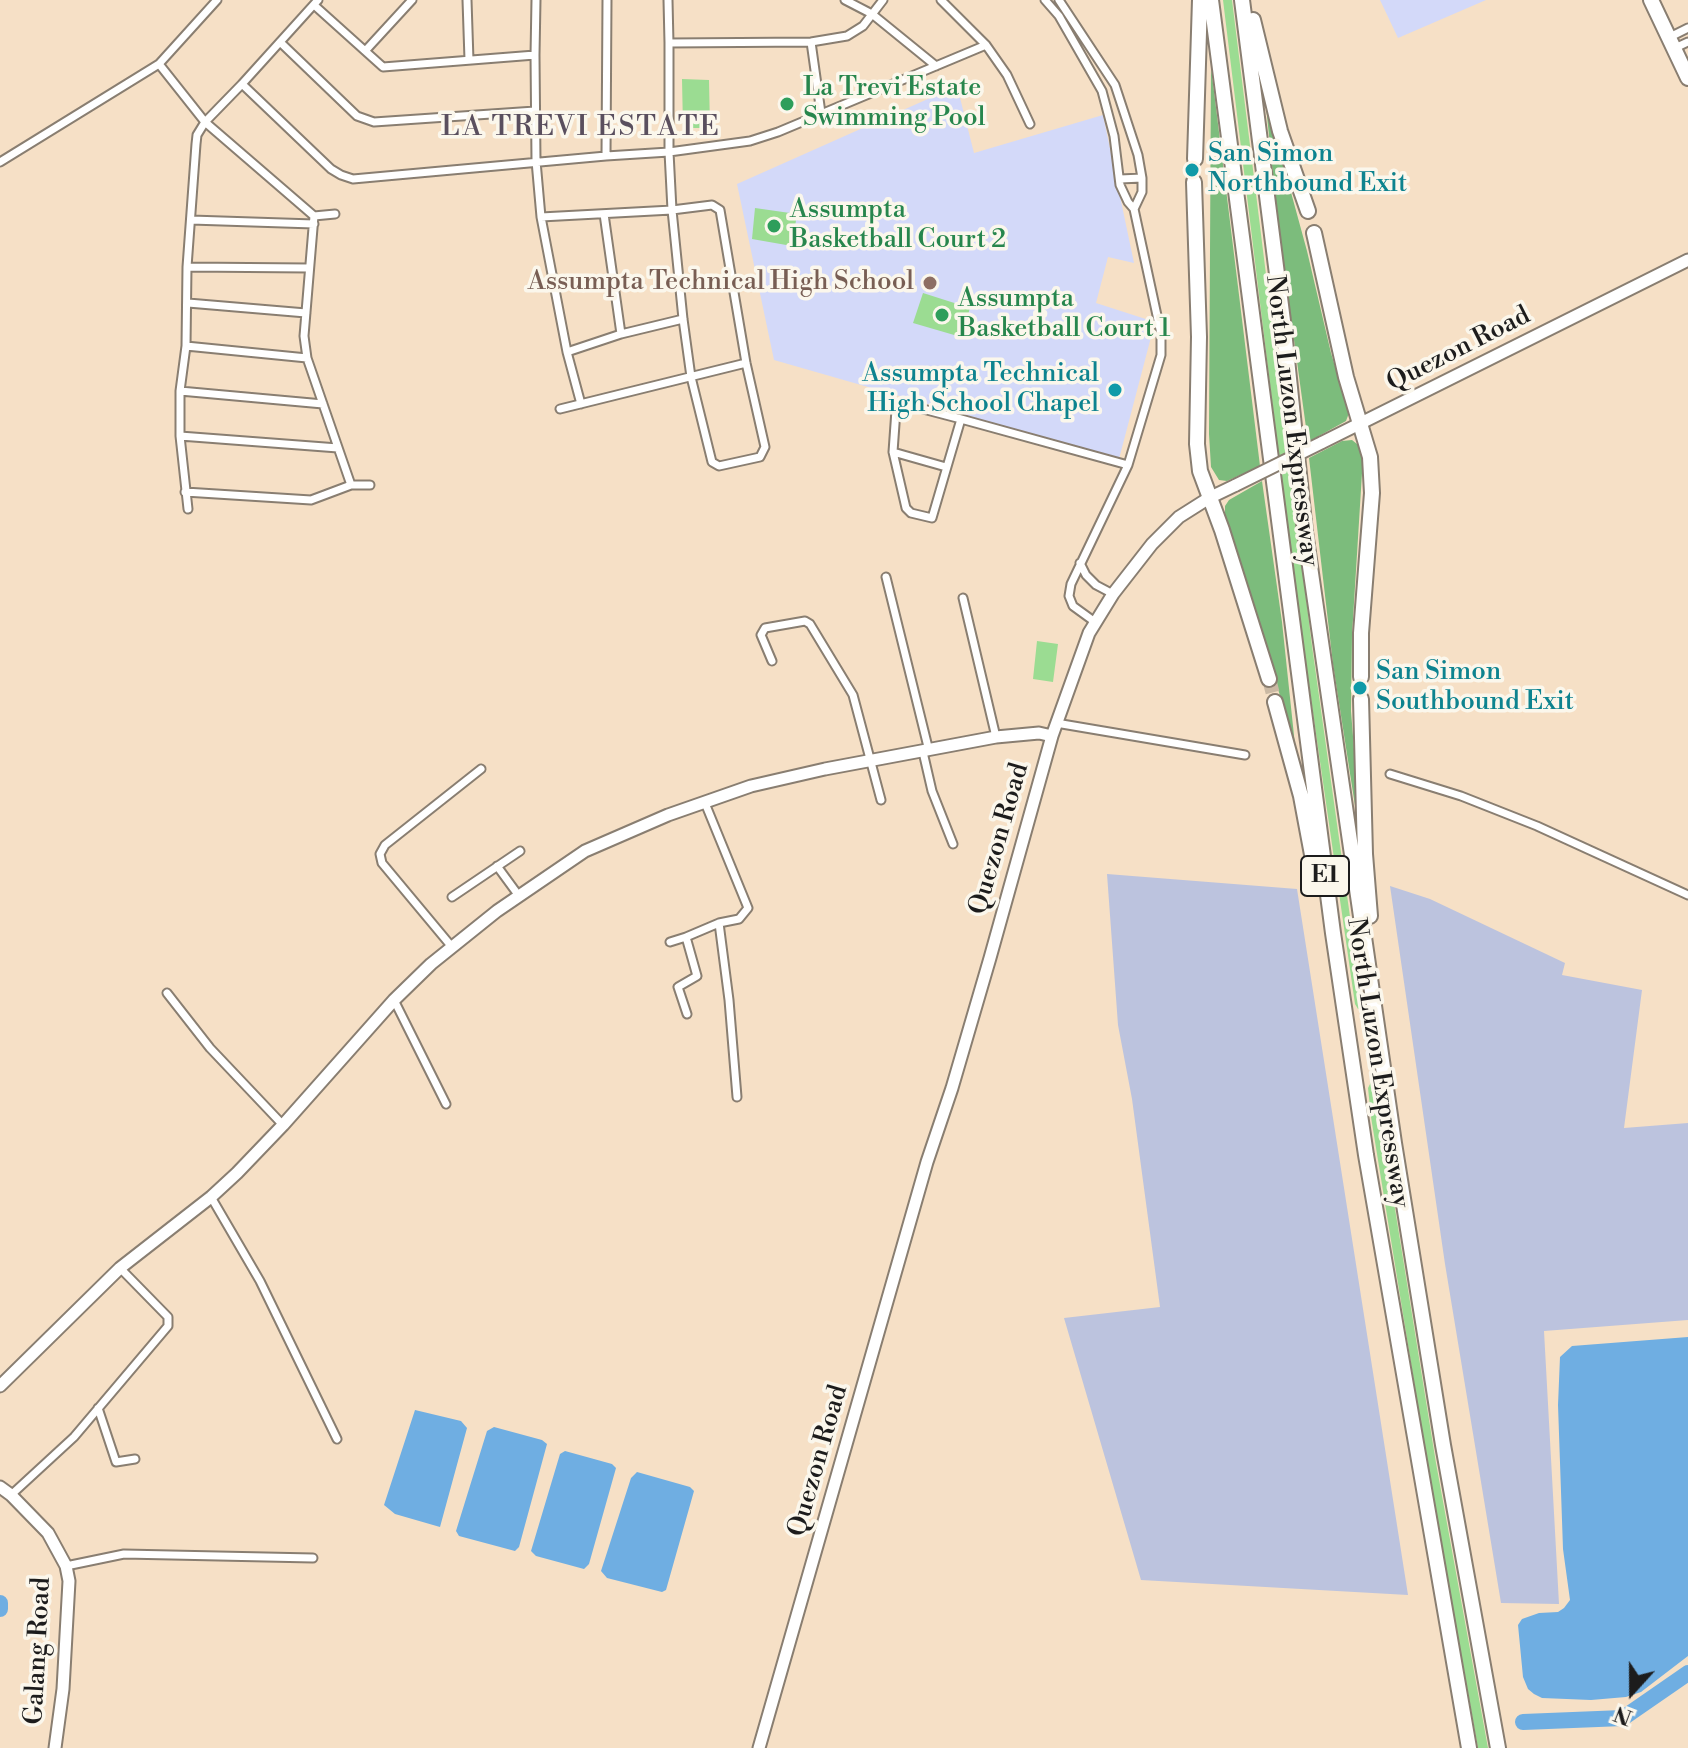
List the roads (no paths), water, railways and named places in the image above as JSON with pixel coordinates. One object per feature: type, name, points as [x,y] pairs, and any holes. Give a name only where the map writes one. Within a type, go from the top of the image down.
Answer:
[{"type":"highway","points":[[1195,159],[1200,0]]},
{"type":"highway","name":"North Luzon Expressway","points":[[1211,0],[1333,933],[1374,1202],[1469,1748]]},
{"type":"highway","name":"North Luzon Expressway","points":[[1242,0],[1283,321],[1305,532],[1394,1143],[1443,1445],[1498,1748]]},
{"type":"highway","points":[[1249,0],[1280,131],[1308,211]]},
{"type":"highway","points":[[1651,0],[1688,78]]},
{"type":"highway","points":[[1194,182],[1199,337],[1197,444],[1200,471],[1269,679]]},
{"type":"highway","points":[[1314,233],[1346,377],[1370,457],[1372,493],[1361,633],[1361,677]]},
{"type":"highway","points":[[1361,699],[1368,890],[1396,1110],[1394,1143]]},
{"type":"highway","points":[[1275,702],[1301,796],[1323,910],[1333,933]]},
{"type":"main road","name":"Quezon Road","points":[[759,1748],[1052,736],[1095,622],[1134,564],[1179,517],[1209,498],[1688,260]]},
{"type":"main road","points":[[0,1386],[120,1268],[211,1197],[283,1125],[394,1000],[452,947],[585,851],[628,831],[751,786],[996,737],[1039,733],[1052,736]]},
{"type":"main road","name":"Galang Road","points":[[0,1487],[48,1533],[66,1566],[69,1581],[65,1657],[55,1748]]},
{"type":"street","points":[[0,162],[159,64],[217,0]]},
{"type":"street","points":[[366,50],[412,0]]},
{"type":"street","points":[[467,0],[469,60]]},
{"type":"street","points":[[536,0],[536,161],[541,217],[567,352],[581,404]]},
{"type":"street","points":[[606,156],[607,0]]},
{"type":"street","points":[[541,217],[672,210],[712,205],[720,210],[746,363],[765,447],[760,457],[719,466],[712,462],[691,377],[672,210],[668,0]]},
{"type":"street","points":[[845,0],[872,14],[936,66]]},
{"type":"street","points":[[669,43],[811,42],[847,36],[863,26],[883,0]]},
{"type":"street","points":[[941,0],[986,45],[1007,75],[1030,124]]},
{"type":"street","points":[[1045,0],[1059,16],[1102,91],[1114,136],[1123,193],[1134,209],[1161,334],[1161,355],[1128,465],[1071,584],[1070,601],[1073,606],[1095,622]]},
{"type":"street","points":[[1059,0],[1115,85],[1142,178],[1142,192],[1134,209]]},
{"type":"street","points":[[188,509],[180,436],[180,391],[186,346],[187,267],[197,135],[205,122],[316,2],[378,64],[388,68],[535,55]]},
{"type":"street","points":[[1670,43],[1688,28]]},
{"type":"street","points":[[280,42],[357,116],[374,122],[535,111]]},
{"type":"street","points":[[811,42],[821,113]]},
{"type":"street","points":[[1670,43],[1688,42]]},
{"type":"street","points":[[242,84],[331,169],[353,179],[669,152],[750,141],[986,45]]},
{"type":"street","points":[[159,64],[205,122],[314,220]]},
{"type":"street","points":[[1114,136],[1130,130]]},
{"type":"street","points":[[1120,179],[1142,178]]},
{"type":"street","points":[[191,220],[314,220],[335,214]]},
{"type":"street","points":[[604,214],[621,334]]},
{"type":"street","points":[[314,220],[304,336],[307,358],[351,485]]},
{"type":"street","points":[[187,267],[309,268]]},
{"type":"street","points":[[188,303],[306,313]]},
{"type":"street","points":[[567,352],[621,334],[683,319]]},
{"type":"street","points":[[186,346],[307,358]]},
{"type":"street","points":[[560,409],[746,363]]},
{"type":"street","points":[[180,391],[323,404]]},
{"type":"street","points":[[961,419],[932,518],[911,513],[906,508],[893,452],[896,410],[904,404],[961,419],[1128,465]]},
{"type":"street","points":[[180,436],[338,448]]},
{"type":"street","points":[[893,452],[946,467]]},
{"type":"street","points":[[185,492],[311,500],[351,485],[370,485]]},
{"type":"street","points":[[1080,563],[1096,585],[1113,594]]},
{"type":"street","points":[[886,577],[926,751],[932,791],[953,844]]},
{"type":"street","points":[[963,598],[996,737]]},
{"type":"street","points":[[772,661],[761,635],[765,628],[805,621],[810,624],[853,695],[881,800]]},
{"type":"street","points":[[1056,723],[1245,755]]},
{"type":"street","points":[[452,947],[382,863],[380,854],[385,845],[481,769]]},
{"type":"street","points":[[1390,774],[1461,796],[1537,826],[1688,895]]},
{"type":"street","points":[[670,942],[719,923],[739,919],[748,908],[705,803]]},
{"type":"street","points":[[452,897],[520,851]]},
{"type":"street","points":[[497,866],[519,896]]},
{"type":"street","points":[[719,923],[737,1097]]},
{"type":"street","points":[[686,937],[697,976],[678,987],[687,1014]]},
{"type":"street","points":[[167,993],[210,1048],[283,1125]]},
{"type":"street","points":[[394,1000],[446,1104]]},
{"type":"street","points":[[211,1197],[260,1281],[337,1439]]},
{"type":"street","points":[[11,1495],[74,1437],[168,1326],[168,1317],[120,1268]]},
{"type":"street","points":[[98,1408],[116,1462],[135,1459]]},
{"type":"street","points":[[66,1566],[124,1554],[313,1558]]},
{"type":"water","points":[[1688,1337],[1688,1656],[1641,1692],[1626,1697],[1591,1700],[1542,1698],[1528,1689],[1523,1677],[1518,1625],[1522,1619],[1539,1613],[1558,1612],[1570,1600],[1563,1549],[1558,1405],[1560,1357],[1572,1346]]},
{"type":"water","points":[[415,1410],[461,1421],[467,1428],[440,1527],[395,1514],[384,1505]]},
{"type":"water","points":[[494,1427],[547,1444],[519,1547],[515,1551],[459,1536],[456,1531],[487,1431]]},
{"type":"water","points":[[565,1451],[612,1464],[616,1468],[589,1564],[584,1569],[536,1556],[531,1551],[560,1454]]},
{"type":"water","points":[[637,1472],[690,1487],[694,1491],[666,1590],[662,1592],[607,1578],[601,1571],[631,1478]]},
{"type":"waterway","points":[[0,1603],[0,1609]]},
{"type":"waterway","points":[[1523,1722],[1623,1718],[1688,1673]]},
{"type":"tunnel","points":[[1269,679],[1275,702]]},
{"type":"place","name":"La Trevi Estate Swimming Pool","points":[[787,104]]},
{"type":"place","name":"San Simon Northbound Exit","points":[[1192,170]]},
{"type":"place","name":"Assumpta Basketball Court 2","points":[[774,226]]},
{"type":"place","name":"Assumpta Technical High School","points":[[930,283]]},
{"type":"place","name":"Assumpta Basketball Court 1","points":[[942,315]]},
{"type":"place","name":"Assumpta Technical High School Chapel","points":[[1115,390]]},
{"type":"place","name":"San Simon Southbound Exit","points":[[1360,688]]},
{"type":"district","name":"LA TREVI ESTATE","points":[[581,128]]}]
